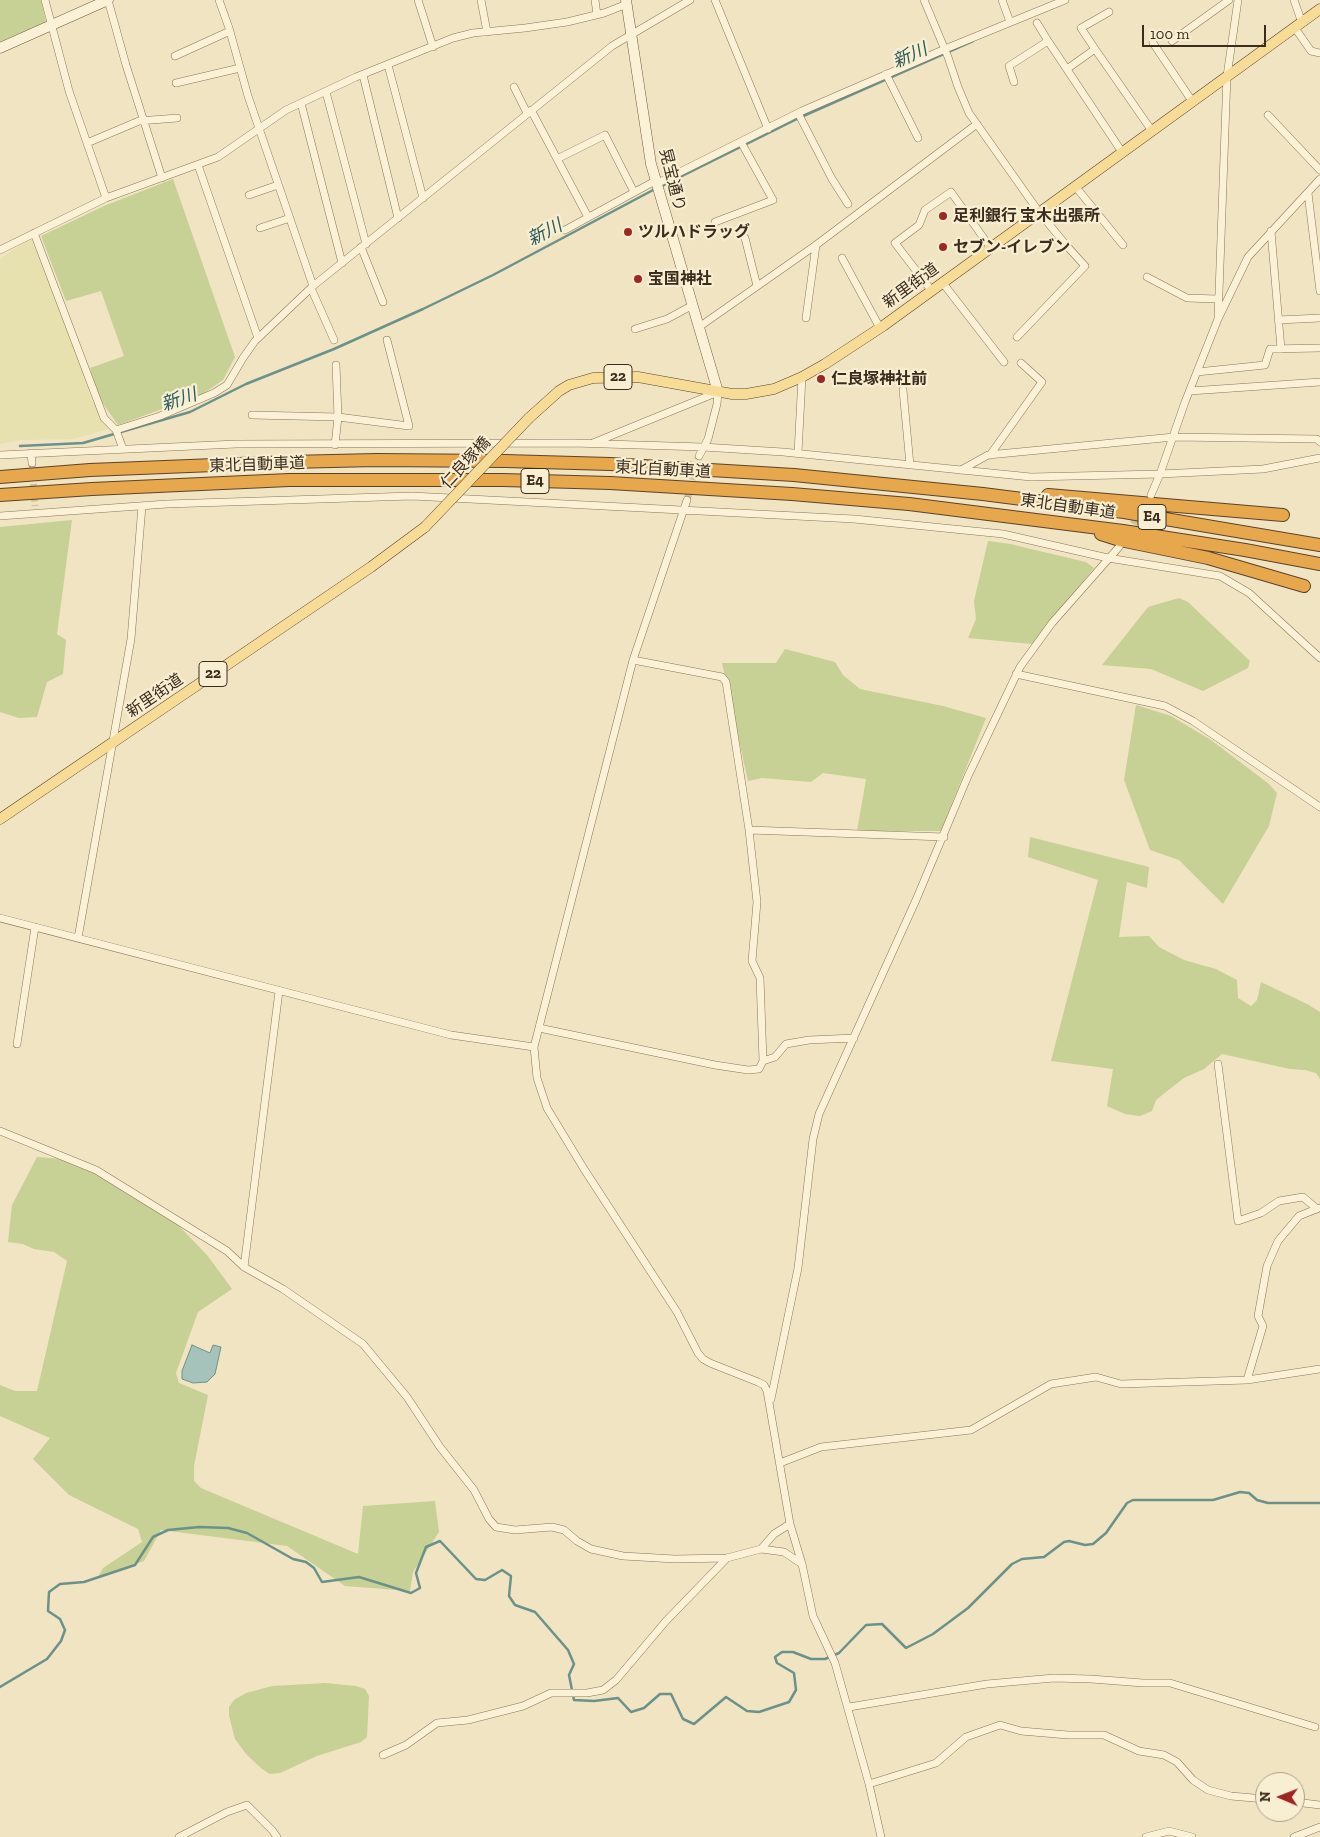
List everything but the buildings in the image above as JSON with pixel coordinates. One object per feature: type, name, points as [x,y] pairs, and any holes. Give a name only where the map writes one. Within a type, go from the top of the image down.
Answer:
[{"type":"highway","name":"東北自動車道","points":[[0,477],[90,470],[376,460],[505,461],[728,470],[908,485],[983,494],[1124,512],[1320,545]]},
{"type":"highway","name":"東北自動車道","points":[[0,496],[92,489],[289,480],[513,480],[610,483],[792,494],[909,504],[1068,524],[1245,550],[1320,564]]},
{"type":"highway","points":[[983,494],[1068,496],[1283,515]]},
{"type":"highway","points":[[1068,524],[1120,540],[1240,566],[1304,586]]},
{"type":"main road","name":"新里街道","points":[[529,418],[559,391],[575,383],[593,378],[638,377],[718,392],[746,394],[782,386],[802,377],[832,360],[880,328],[1320,9]]},
{"type":"main road","name":"仁良塚橋","points":[[425,528],[529,418]]},
{"type":"main road","name":"新里街道","points":[[0,819],[371,567],[425,528]]},
{"type":"street","points":[[45,0],[69,91],[106,198]]},
{"type":"street","points":[[0,48],[108,0],[162,178]]},
{"type":"street","points":[[219,0],[259,129],[312,287],[334,340]]},
{"type":"street","points":[[418,0],[433,47]]},
{"type":"street","points":[[481,0],[487,32]]},
{"type":"street","points":[[595,0],[597,15]]},
{"type":"street","points":[[116,430],[160,416],[214,393],[227,385],[243,358],[258,338],[312,287],[592,61],[631,33],[690,0]]},
{"type":"street","points":[[715,0],[768,129]]},
{"type":"street","points":[[924,0],[969,113],[1040,212],[1085,266],[1017,337]]},
{"type":"street","points":[[1002,0],[1010,22]]},
{"type":"street","points":[[565,230],[634,192],[798,113],[945,49],[1065,0]]},
{"type":"street","points":[[1172,41],[1228,0]]},
{"type":"street","points":[[1218,319],[1217,299],[1227,76],[1238,2],[1247,0]]},
{"type":"street","points":[[1294,0],[1298,25],[1311,51],[1320,53]]},
{"type":"street","points":[[0,250],[106,198],[218,157],[286,110],[363,75],[453,38],[473,33],[550,25],[597,15],[626,2]]},
{"type":"street","name":"晃宝通り","points":[[626,2],[651,164],[718,392]]},
{"type":"street","points":[[1110,12],[1081,28],[1152,131]]},
{"type":"street","points":[[1037,23],[1122,152]]},
{"type":"street","points":[[175,56],[230,31]]},
{"type":"street","points":[[1014,82],[1009,66],[1048,41]]},
{"type":"street","points":[[1153,43],[1192,101]]},
{"type":"street","points":[[1067,69],[1095,49]]},
{"type":"street","points":[[388,65],[423,198]]},
{"type":"street","points":[[176,84],[240,68]]},
{"type":"street","points":[[886,74],[918,138]]},
{"type":"street","points":[[363,75],[398,218]]},
{"type":"street","points":[[514,87],[557,159],[588,217]]},
{"type":"street","points":[[326,92],[364,246],[383,302]]},
{"type":"street","points":[[302,103],[342,263]]},
{"type":"street","points":[[798,113],[832,178],[848,204]]},
{"type":"street","points":[[1268,115],[1320,170]]},
{"type":"street","points":[[87,143],[139,120],[177,118]]},
{"type":"street","points":[[699,328],[816,245],[978,124]]},
{"type":"street","points":[[557,159],[606,135],[634,192]]},
{"type":"street","points":[[715,222],[773,200],[741,142]]},
{"type":"street","points":[[198,165],[258,338]]},
{"type":"street","points":[[1151,495],[1218,319],[1248,257],[1320,179]]},
{"type":"street","points":[[249,195],[278,184]]},
{"type":"street","points":[[1075,186],[1123,245]]},
{"type":"street","points":[[931,290],[894,243],[918,225],[925,210],[952,192],[990,247]]},
{"type":"street","points":[[1308,193],[1320,291]]},
{"type":"street","points":[[260,228],[290,218]]},
{"type":"street","points":[[1271,232],[1281,349]]},
{"type":"street","points":[[34,233],[104,418],[116,430],[123,449]]},
{"type":"street","points":[[745,238],[757,286]]},
{"type":"street","points":[[806,318],[816,245]]},
{"type":"street","points":[[842,258],[880,328]]},
{"type":"street","points":[[1147,277],[1187,298],[1217,299]]},
{"type":"street","points":[[942,282],[1004,362]]},
{"type":"street","points":[[635,329],[667,319],[693,306]]},
{"type":"street","points":[[1278,320],[1320,318]]},
{"type":"street","points":[[252,415],[338,417],[408,426],[388,340]]},
{"type":"street","points":[[1197,372],[1265,365],[1270,349],[1320,348]]},
{"type":"street","points":[[990,455],[1042,382],[1021,363]]},
{"type":"street","points":[[335,444],[338,417],[336,365]]},
{"type":"street","points":[[798,453],[802,377]]},
{"type":"street","points":[[1190,391],[1320,382]]},
{"type":"street","points":[[903,390],[910,465]]},
{"type":"street","points":[[590,444],[718,392]]},
{"type":"street","points":[[699,456],[708,439],[718,392]]},
{"type":"street","points":[[960,470],[990,455],[1174,438],[1317,439],[1320,442]]},
{"type":"street","points":[[0,455],[236,444],[590,444],[703,447],[798,453],[1032,477],[1263,469],[1320,458]]},
{"type":"street","points":[[31,453],[32,463]]},
{"type":"street","points":[[0,516],[36,510],[412,496],[854,519],[1003,534],[1108,558],[1220,576],[1250,593],[1320,658]]},
{"type":"street","points":[[687,500],[633,660],[538,1028],[534,1047],[537,1078],[547,1108],[676,1312],[698,1353],[710,1363],[764,1385],[768,1391],[790,1524],[802,1564],[813,1616],[836,1663],[869,1784],[881,1837]]},
{"type":"street","points":[[78,938],[131,639],[142,506]]},
{"type":"street","points":[[770,1402],[798,1268],[813,1139],[819,1114],[944,837],[968,776],[1016,674],[1052,623],[1119,547]]},
{"type":"street","points":[[538,1028],[748,1070],[759,1069],[763,1061],[760,978],[752,961],[757,902],[749,830],[726,682],[722,677],[633,660]]},
{"type":"street","points":[[1016,674],[1165,706],[1192,721],[1320,807]]},
{"type":"street","points":[[749,830],[944,837]]},
{"type":"street","points":[[0,918],[451,1036],[534,1047]]},
{"type":"street","points":[[17,1044],[35,928]]},
{"type":"street","points":[[244,1267],[279,991]]},
{"type":"street","points":[[763,1061],[775,1057],[786,1044],[809,1040],[854,1038]]},
{"type":"street","points":[[1218,1064],[1238,1221],[1261,1213],[1278,1201],[1295,1198],[1303,1197],[1318,1208]]},
{"type":"street","points":[[0,1131],[96,1170],[227,1251],[244,1267],[283,1288],[363,1344],[407,1397],[440,1447],[474,1490],[489,1519],[496,1527],[515,1530],[552,1527],[564,1530],[577,1541],[591,1549],[623,1556],[675,1559],[726,1558],[761,1548],[784,1552],[802,1564]]},
{"type":"street","points":[[1247,1380],[1263,1326],[1258,1316],[1266,1266],[1278,1241],[1299,1216],[1318,1208]]},
{"type":"street","points":[[780,1463],[821,1447],[972,1430],[1051,1384],[1096,1377],[1121,1384],[1247,1380],[1320,1369]]},
{"type":"street","points":[[761,1548],[774,1534],[790,1524]]},
{"type":"street","points":[[383,1754],[406,1745],[437,1723],[468,1720],[523,1706],[552,1693],[587,1693],[603,1690],[616,1680],[666,1620],[726,1558]]},
{"type":"street","points":[[849,1707],[987,1684],[1054,1678],[1091,1679],[1170,1683],[1316,1727]]},
{"type":"street","points":[[869,1784],[936,1763],[966,1737],[1000,1725],[1021,1731],[1068,1735],[1104,1734],[1139,1751],[1164,1755],[1177,1762],[1193,1780],[1208,1790],[1230,1796],[1255,1798]]},
{"type":"street","points":[[1305,1803],[1320,1805]]},
{"type":"street","points":[[179,1837],[227,1812],[247,1805],[277,1837]]},
{"type":"street","points":[[1294,1837],[1320,1827]]},
{"type":"street","points":[[1146,1837],[1169,1830],[1192,1837]]},
{"type":"shaded area","points":[[31,238],[76,347],[91,400],[112,428],[73,439],[20,440],[0,444],[0,259]]},
{"type":"green space","points":[[0,0],[41,0],[46,22],[0,42]]},
{"type":"green space","points":[[173,179],[235,357],[223,380],[201,395],[118,425],[97,395],[90,368],[124,356],[101,291],[66,301],[41,236],[104,206]]},
{"type":"green space","points":[[72,520],[57,634],[66,640],[63,674],[47,682],[37,717],[19,718],[0,712],[0,527]]},
{"type":"green space","points":[[988,541],[1010,544],[1086,562],[1094,568],[1032,644],[968,638],[976,619],[974,601]]},
{"type":"green space","points":[[1179,598],[1188,602],[1250,661],[1248,668],[1203,691],[1151,669],[1102,665],[1148,607]]},
{"type":"green space","points":[[785,649],[835,662],[843,675],[860,689],[943,706],[986,718],[941,831],[857,831],[866,779],[823,773],[811,782],[762,778],[748,781],[722,663],[776,663]]},
{"type":"green space","points":[[1136,705],[1171,716],[1211,740],[1269,784],[1277,793],[1269,826],[1223,904],[1179,860],[1150,850],[1124,780]]},
{"type":"green space","points":[[1030,837],[1149,867],[1147,888],[1127,882],[1119,937],[1149,936],[1159,947],[1184,960],[1216,969],[1237,980],[1238,998],[1251,1006],[1257,1000],[1261,982],[1320,1012],[1320,1079],[1316,1073],[1305,1070],[1290,1069],[1222,1054],[1204,1069],[1184,1078],[1156,1100],[1152,1111],[1140,1116],[1125,1114],[1107,1106],[1113,1069],[1051,1061],[1098,880],[1028,857]]},
{"type":"green space","points":[[37,1157],[63,1159],[113,1179],[176,1223],[207,1255],[232,1289],[198,1312],[176,1373],[179,1383],[208,1395],[194,1466],[194,1481],[201,1488],[358,1554],[363,1506],[435,1501],[439,1532],[413,1572],[410,1591],[345,1586],[287,1546],[161,1530],[144,1561],[98,1577],[103,1568],[142,1542],[138,1529],[69,1495],[33,1459],[50,1438],[0,1416],[0,1385],[15,1391],[37,1391],[67,1261],[54,1252],[8,1242],[12,1205]]},
{"type":"green space","points":[[325,1683],[356,1686],[365,1689],[369,1696],[367,1737],[361,1742],[317,1756],[280,1773],[270,1774],[262,1769],[246,1754],[235,1739],[229,1716],[229,1707],[234,1700],[246,1693],[272,1686]]},
{"type":"water","points":[[192,1345],[210,1353],[213,1345],[221,1347],[215,1374],[207,1382],[193,1383],[182,1379],[182,1371]]},
{"type":"waterway","name":"新川","points":[[660,187],[801,117],[973,41]]},
{"type":"waterway","name":"新川","points":[[20,446],[83,443],[190,412],[246,384],[334,349],[423,309],[493,275],[655,189]]},
{"type":"waterway","points":[[0,1687],[47,1659],[61,1641],[65,1630],[60,1619],[48,1611],[49,1592],[60,1584],[84,1582],[135,1565],[153,1537],[168,1530],[199,1527],[228,1528],[247,1533],[293,1559],[306,1562],[314,1568],[322,1582],[359,1577],[411,1593],[420,1588],[416,1573],[426,1547],[440,1541],[476,1579],[485,1580],[502,1570],[511,1576],[509,1596],[515,1605],[535,1612],[568,1650],[574,1664],[569,1675],[574,1700],[594,1701],[618,1698],[631,1712],[644,1708],[660,1694],[671,1694],[683,1719],[694,1724],[726,1697],[747,1711],[759,1712],[789,1702],[796,1690],[794,1673],[777,1663],[775,1657],[782,1652],[793,1652],[811,1659],[825,1659],[839,1653],[866,1625],[882,1624],[906,1648],[933,1634],[968,1608],[1012,1564],[1022,1559],[1044,1557],[1064,1542],[1069,1541],[1085,1545],[1093,1544],[1106,1533],[1127,1503],[1133,1500],[1213,1500],[1240,1492],[1249,1493],[1257,1500],[1268,1503],[1320,1503]]},
{"type":"tunnel","points":[[687,500],[699,456]]},
{"type":"tunnel","points":[[32,463],[35,506]]},
{"type":"tunnel","points":[[1128,533],[1140,512]]},
{"type":"place","name":"足利銀行 宝木出張所","points":[[943,216]]},
{"type":"place","name":"ツルハドラッグ","points":[[628,232]]},
{"type":"place","name":"セブン-イレブン","points":[[943,247]]},
{"type":"place","name":"宝国神社","points":[[638,279]]},
{"type":"place","name":"仁良塚神社前","points":[[821,379]]}]
